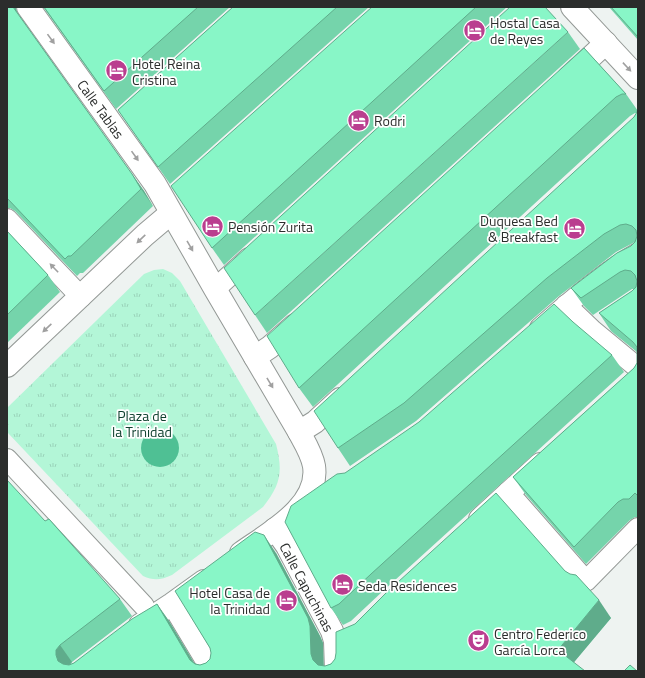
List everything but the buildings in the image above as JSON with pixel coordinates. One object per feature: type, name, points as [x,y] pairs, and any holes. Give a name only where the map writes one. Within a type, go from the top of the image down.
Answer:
[{"type":"street","name":"Calle Tablas","points":[[28,7],[155,184],[176,199]]},
{"type":"street","points":[[572,7],[638,78]]},
{"type":"street","points":[[556,89],[606,43]]},
{"type":"street","points":[[114,126],[130,112]]},
{"type":"street","points":[[7,366],[145,235],[176,199],[215,289],[300,432],[311,454],[314,466],[314,479],[308,495],[296,512],[172,604],[137,622],[7,459]]},
{"type":"street","points":[[7,219],[81,297]]},
{"type":"street","points":[[215,289],[262,246]]},
{"type":"street","points":[[524,342],[566,305],[623,261],[638,252]]},
{"type":"street","points":[[566,305],[592,330],[638,368]]},
{"type":"street","points":[[255,357],[270,347],[311,310]]},
{"type":"street","points":[[592,330],[610,317]]},
{"type":"street","points":[[300,432],[315,422],[356,384]]},
{"type":"street","points":[[467,530],[556,450]]},
{"type":"street","points":[[508,492],[586,580],[638,528]]},
{"type":"street","name":"Calle Capuchinas","points":[[275,528],[287,546],[332,630],[343,638],[336,671]]},
{"type":"street","points":[[176,611],[212,671]]},
{"type":"green space","name":"Plaza de la Trinidad","points":[[163,269],[172,273],[180,281],[276,444],[280,470],[274,491],[263,507],[172,575],[161,579],[151,579],[143,576],[8,433],[7,408],[144,274],[154,270]]},
{"type":"shaded area","points":[[156,429],[164,429],[174,434],[178,441],[178,455],[174,462],[164,467],[156,467],[146,462],[144,459],[141,452],[141,444],[146,434],[149,432]]},
{"type":"place","name":"Hostal Casa de Reyes","points":[[474,30]]},
{"type":"place","name":"Hotel Reina Cristina","points":[[116,71]]},
{"type":"place","name":"Rodri","points":[[358,120]]},
{"type":"place","name":"Pensión Zurita","points":[[213,226]]},
{"type":"place","name":"Duquesa Bed & Breakfast","points":[[574,228]]},
{"type":"place","name":"Seda Residences","points":[[343,585]]},
{"type":"place","name":"Hotel Casa de la Trinidad","points":[[286,600]]},
{"type":"place","name":"Centro Federico García Lorca","points":[[479,641]]}]
